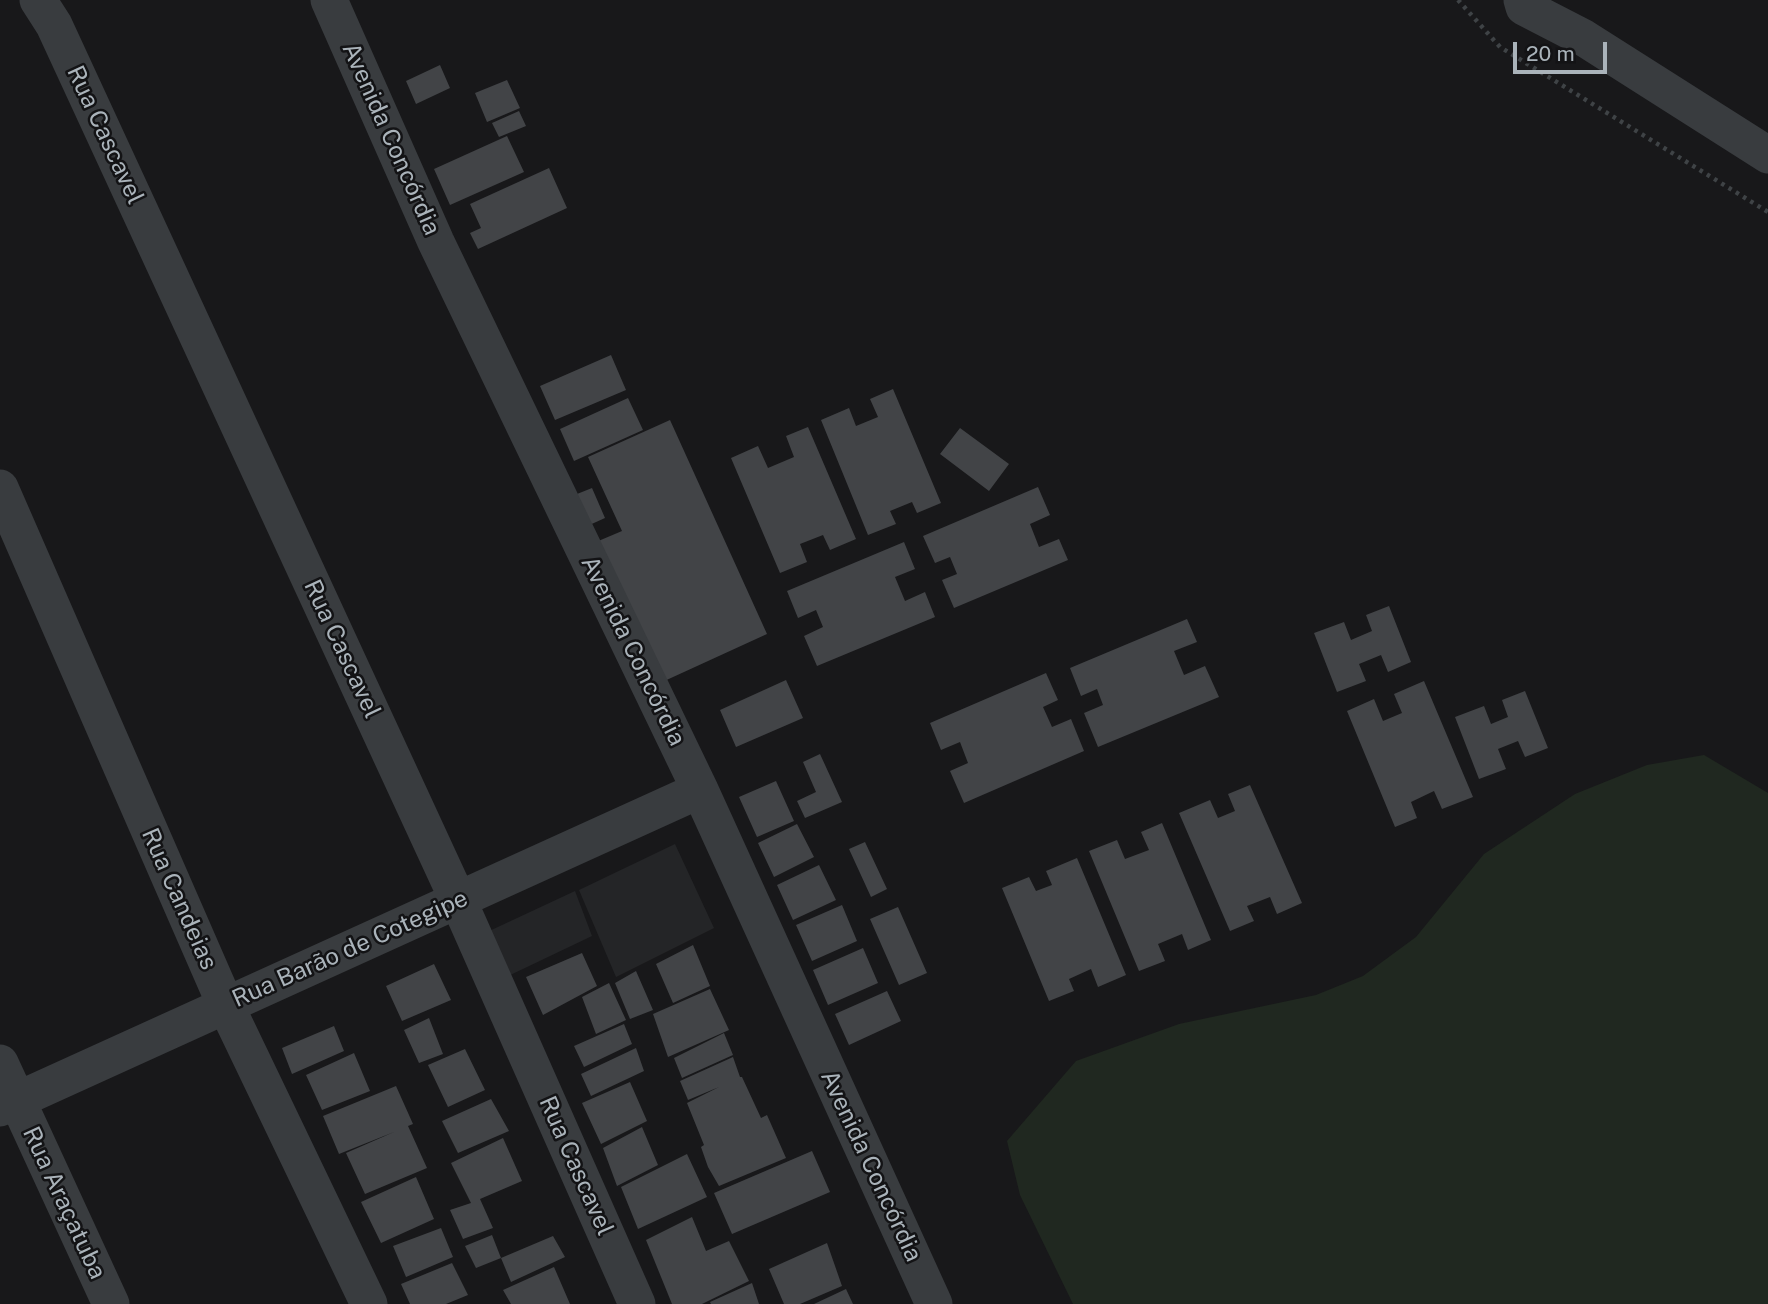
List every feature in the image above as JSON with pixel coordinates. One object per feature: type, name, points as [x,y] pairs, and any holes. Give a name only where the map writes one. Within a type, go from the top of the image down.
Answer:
[{"type":"street","name":"Rua Cascavel","points":[[38,0],[54,25],[458,900],[637,1304]]},
{"type":"street","name":"Avenida Concórdia","points":[[329,0],[436,242],[699,790],[934,1304]]},
{"type":"street","points":[[1573,0],[1584,38]]},
{"type":"street","points":[[1523,3],[1584,38],[1768,155]]},
{"type":"street","name":"Rua Candeias","points":[[0,488],[226,1006],[369,1304]]},
{"type":"street","name":"Rua Barão de Cotegipe","points":[[8,1104],[699,790]]},
{"type":"street","name":"Rua Araçatuba","points":[[0,1063],[8,1104],[111,1304]]},
{"type":"path","points":[[1458,0],[1500,47],[1768,212]]},
{"type":"shaded area","points":[[1704,755],[1768,793],[1768,1304],[1073,1304],[1020,1195],[1007,1141],[1076,1061],[1179,1024],[1316,995],[1363,976],[1416,937],[1484,854],[1575,794],[1647,765]]},
{"type":"shaded area","points":[[675,844],[714,928],[616,977],[579,890]]},
{"type":"shaded area","points":[[575,891],[592,936],[504,978],[485,933]]},
{"type":"building","points":[[440,65],[450,88],[416,104],[406,81]]},
{"type":"building","points":[[507,80],[520,108],[487,122],[475,93]]},
{"type":"building","points":[[519,111],[526,126],[499,137],[492,123]]},
{"type":"building","points":[[507,136],[524,172],[450,205],[434,169]]},
{"type":"building","points":[[549,168],[567,208],[478,249],[470,233],[481,228],[470,204]]},
{"type":"building","points":[[611,355],[626,390],[555,420],[540,386]]},
{"type":"building","points":[[893,389],[941,503],[917,513],[912,502],[890,511],[896,524],[868,535],[821,420],[849,408],[856,426],[878,417],[870,399]]},
{"type":"building","points":[[628,398],[643,430],[574,461],[560,429]]},
{"type":"building","points":[[670,420],[767,634],[660,683],[596,542],[622,531],[588,457]]},
{"type":"building","points":[[808,427],[856,539],[830,550],[823,535],[800,544],[807,562],[780,573],[731,458],[758,446],[768,468],[794,457],[786,436]]},
{"type":"building","points":[[960,428],[1009,464],[989,491],[940,454]]},
{"type":"building","points":[[1038,487],[1050,515],[1030,524],[1039,547],[1059,539],[1068,560],[954,608],[942,580],[957,574],[950,557],[935,563],[923,536]]},
{"type":"building","points":[[592,488],[605,518],[585,527],[572,496]]},
{"type":"building","points":[[904,542],[915,569],[895,577],[905,601],[925,592],[935,617],[817,666],[804,636],[823,627],[816,610],[798,618],[787,591]]},
{"type":"building","points":[[1389,606],[1411,662],[1388,672],[1381,655],[1359,664],[1366,681],[1337,692],[1314,633],[1344,622],[1351,640],[1372,631],[1366,615]]},
{"type":"building","points":[[1187,619],[1197,642],[1174,651],[1184,675],[1205,666],[1219,697],[1098,747],[1084,713],[1103,705],[1097,689],[1081,696],[1070,668]]},
{"type":"building","points":[[1046,673],[1058,700],[1043,707],[1052,727],[1071,719],[1084,751],[964,803],[950,771],[968,763],[960,742],[941,750],[930,723]]},
{"type":"building","points":[[786,680],[803,718],[736,747],[720,710]]},
{"type":"building","points":[[1424,681],[1473,797],[1442,809],[1434,791],[1411,802],[1417,818],[1395,827],[1347,711],[1374,699],[1383,721],[1402,713],[1394,694]]},
{"type":"building","points":[[1525,691],[1548,748],[1525,757],[1518,741],[1498,749],[1506,769],[1479,779],[1455,717],[1484,706],[1491,724],[1508,717],[1502,700]]},
{"type":"building","points":[[820,754],[842,802],[805,818],[797,801],[816,792],[803,762]]},
{"type":"building","points":[[776,781],[794,821],[757,837],[739,797]]},
{"type":"building","points":[[1250,785],[1302,903],[1277,914],[1270,897],[1247,906],[1254,921],[1230,931],[1179,813],[1210,800],[1218,818],[1235,811],[1228,794]]},
{"type":"building","points":[[1162,823],[1211,940],[1188,950],[1182,934],[1158,944],[1165,961],[1139,971],[1089,851],[1117,840],[1125,859],[1149,850],[1141,832]]},
{"type":"building","points":[[797,824],[814,857],[774,877],[758,843]]},
{"type":"building","points":[[865,842],[887,889],[871,897],[849,849]]},
{"type":"building","points":[[1077,858],[1126,975],[1098,987],[1091,969],[1069,979],[1074,991],[1049,1001],[1002,888],[1029,877],[1036,891],[1052,885],[1046,871]]},
{"type":"building","points":[[819,865],[836,900],[793,920],[777,885]]},
{"type":"building","points":[[842,905],[857,941],[812,961],[796,925]]},
{"type":"building","points":[[898,907],[927,973],[899,985],[870,919]]},
{"type":"building","points":[[693,945],[710,986],[673,1003],[656,964]]},
{"type":"building","points":[[863,948],[878,983],[828,1005],[813,970]]},
{"type":"building","points":[[582,953],[597,986],[543,1015],[526,977]]},
{"type":"building","points":[[434,964],[451,1000],[402,1021],[386,986]]},
{"type":"building","points":[[636,971],[653,1010],[630,1019],[615,983]]},
{"type":"building","points":[[609,983],[626,1020],[596,1034],[582,997]]},
{"type":"building","points":[[710,989],[729,1030],[668,1057],[653,1014]]},
{"type":"building","points":[[887,991],[901,1021],[849,1045],[835,1014]]},
{"type":"building","points":[[429,1018],[443,1054],[419,1063],[404,1030]]},
{"type":"building","points":[[624,1024],[632,1044],[584,1067],[574,1046]]},
{"type":"building","points":[[334,1026],[344,1051],[292,1074],[282,1048]]},
{"type":"building","points":[[724,1033],[733,1055],[682,1078],[674,1058]]},
{"type":"building","points":[[636,1048],[644,1071],[591,1096],[581,1074]]},
{"type":"building","points":[[465,1049],[485,1090],[448,1107],[428,1065]]},
{"type":"building","points":[[354,1053],[370,1091],[322,1110],[306,1075]]},
{"type":"building","points":[[733,1057],[761,1118],[767,1115],[786,1158],[719,1186],[708,1167],[701,1147],[704,1145],[687,1103],[719,1087],[688,1100],[680,1081]]},
{"type":"building","points":[[630,1082],[647,1121],[601,1144],[582,1103]]},
{"type":"building","points":[[396,1086],[413,1124],[408,1126],[427,1168],[365,1194],[346,1153],[394,1132],[339,1154],[323,1116]]},
{"type":"building","points":[[491,1099],[509,1131],[458,1153],[442,1121]]},
{"type":"building","points":[[642,1127],[658,1165],[617,1186],[603,1148]]},
{"type":"building","points":[[503,1138],[522,1181],[480,1199],[493,1228],[463,1239],[450,1210],[471,1203],[451,1163]]},
{"type":"building","points":[[812,1151],[830,1192],[732,1234],[714,1193]]},
{"type":"building","points":[[687,1154],[707,1197],[638,1229],[621,1187]]},
{"type":"building","points":[[416,1177],[434,1219],[381,1243],[361,1202]]},
{"type":"building","points":[[692,1217],[706,1251],[729,1241],[749,1281],[702,1304],[672,1304],[646,1240]]},
{"type":"building","points":[[441,1228],[453,1257],[406,1277],[393,1246]]},
{"type":"building","points":[[492,1235],[501,1258],[476,1268],[465,1246]]},
{"type":"building","points":[[553,1236],[565,1257],[511,1282],[501,1258]]},
{"type":"building","points":[[827,1243],[842,1286],[800,1304],[784,1304],[769,1269]]},
{"type":"building","points":[[452,1263],[468,1295],[446,1304],[410,1304],[401,1284]]},
{"type":"building","points":[[554,1267],[570,1304],[511,1304],[503,1290]]},
{"type":"building","points":[[752,1283],[759,1304],[710,1302]]},
{"type":"building","points":[[846,1289],[853,1304],[814,1304]]}]
